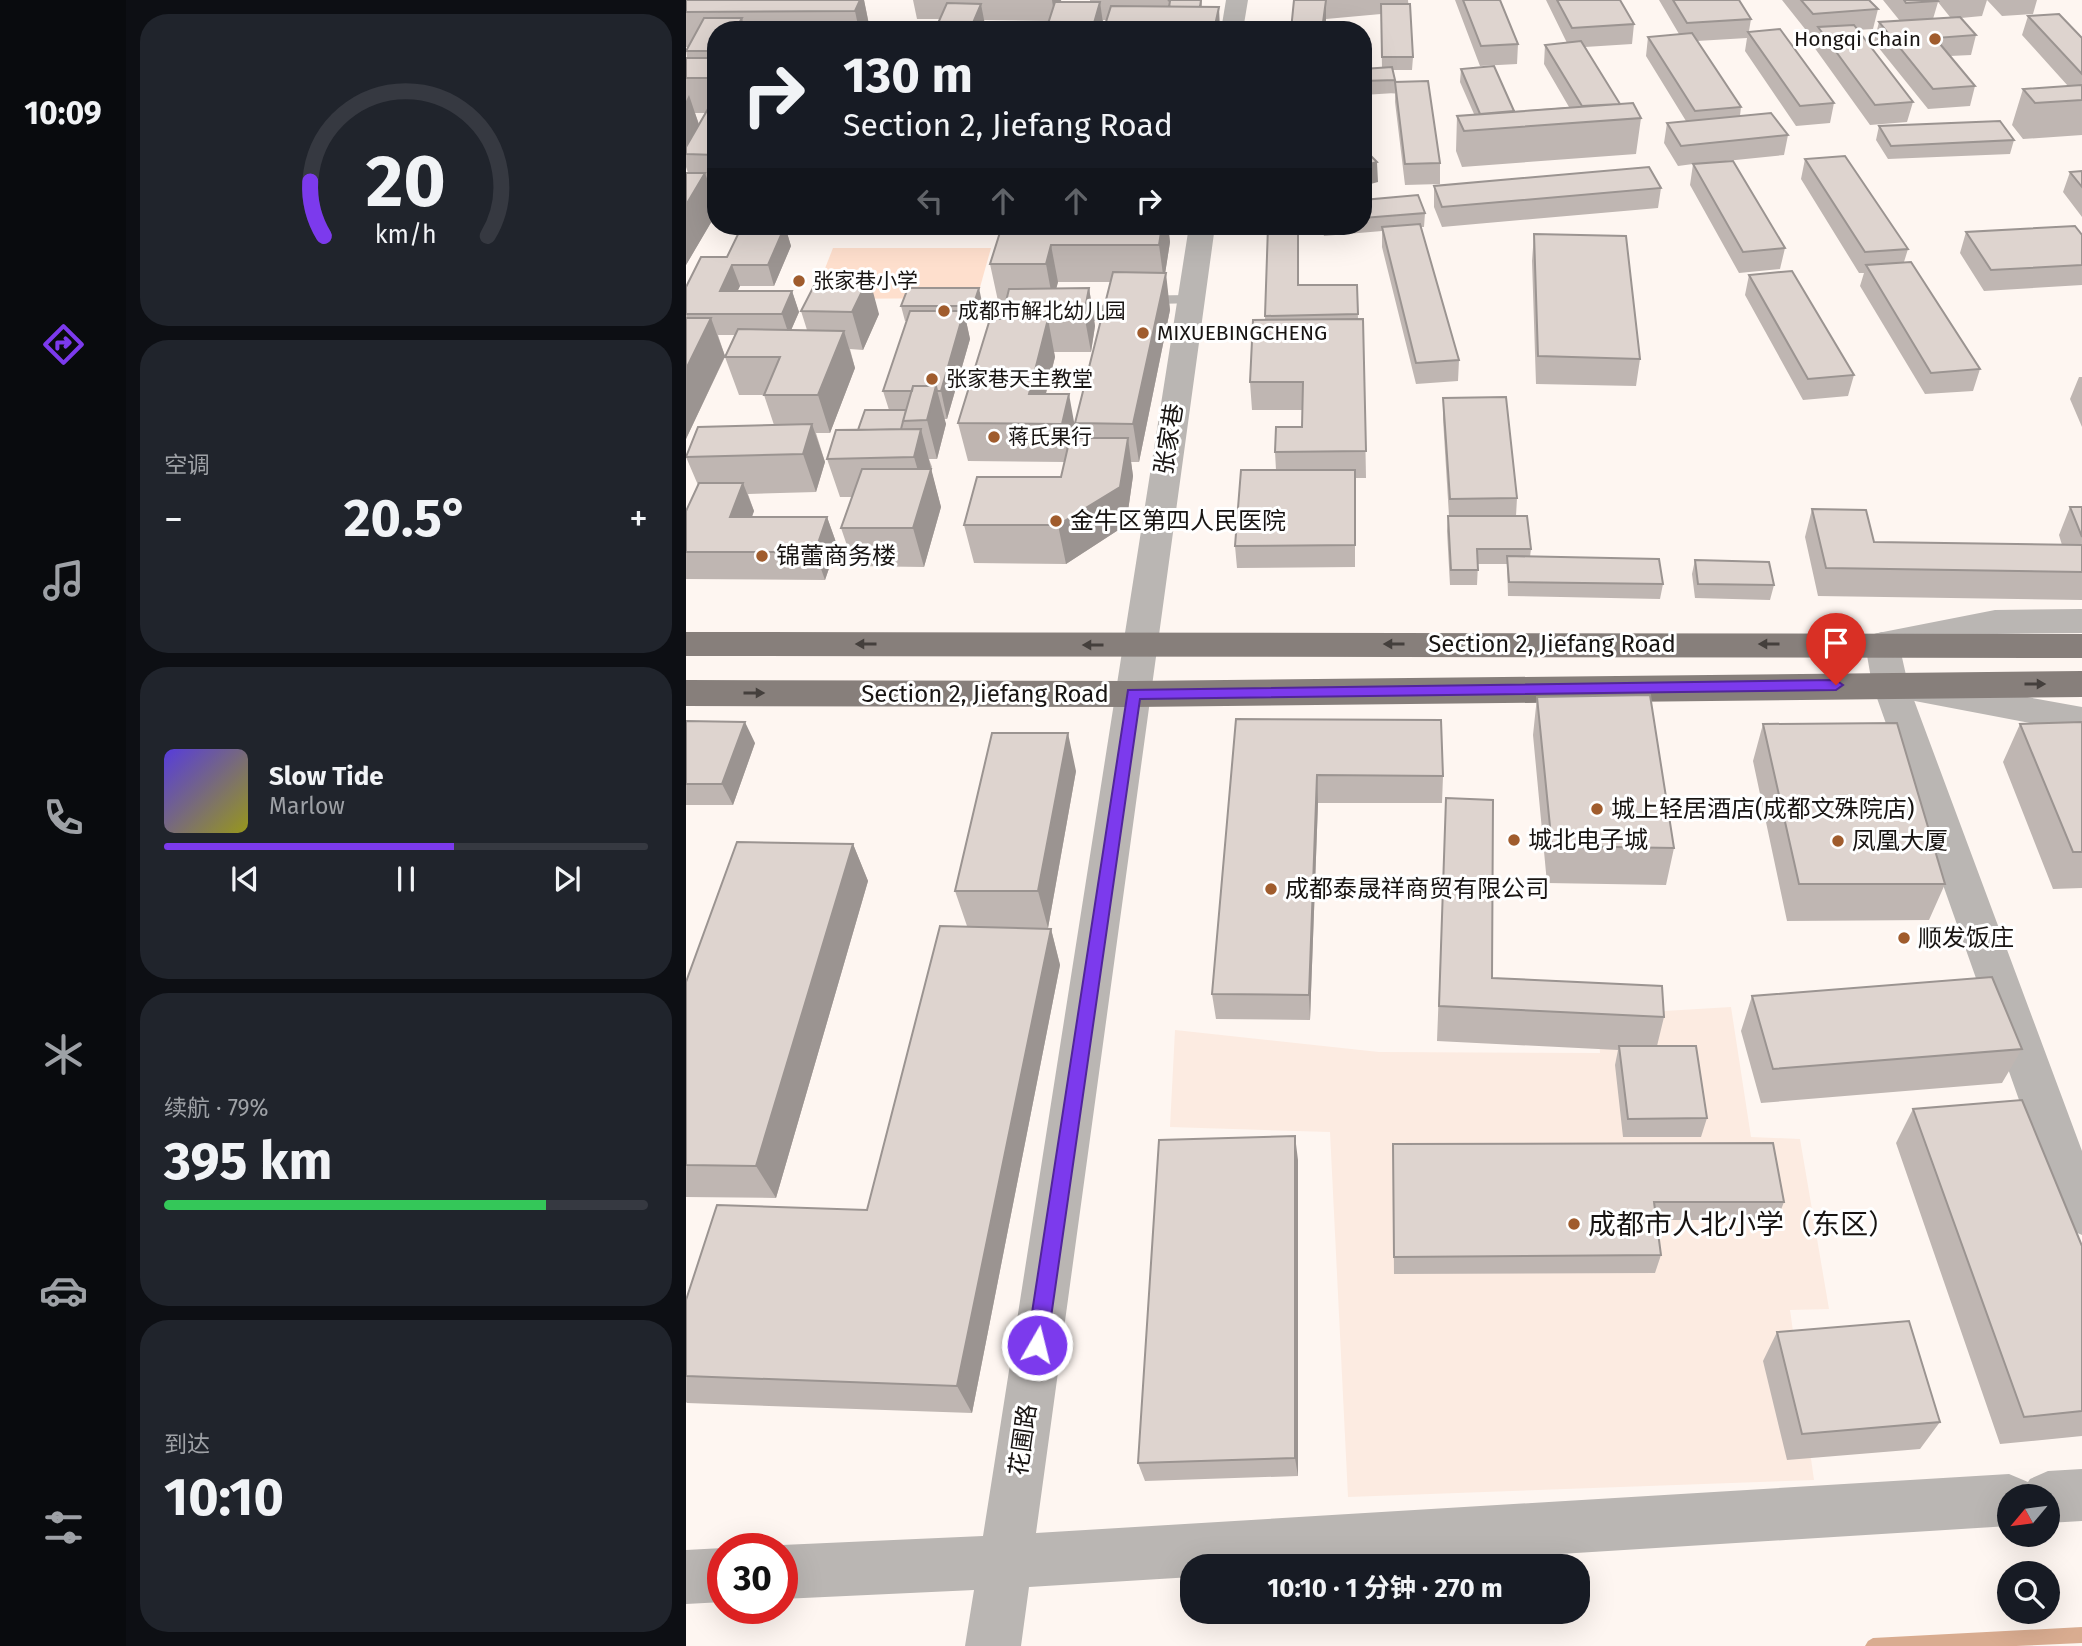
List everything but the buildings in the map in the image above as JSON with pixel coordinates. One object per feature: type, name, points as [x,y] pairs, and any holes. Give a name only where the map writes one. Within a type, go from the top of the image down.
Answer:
[{"type":"main road","name":"Section 2, Jiefang Road","points":[[686,644],[2082,646]]},
{"type":"main road","name":"Section 2, Jiefang Road","points":[[686,693],[1133,694],[2082,684]]},
{"type":"street","points":[[1234,21],[1237,0]]},
{"type":"street","name":"张家巷","points":[[1133,694],[1138,645],[1201,235]]},
{"type":"street","points":[[2082,621],[1995,622],[1882,644],[1890,684],[2082,1213]]},
{"type":"street","points":[[1890,684],[2082,720]]},
{"type":"street","name":"花圃路","points":[[999,1605],[1133,694]]},
{"type":"street","points":[[2060,1496],[2082,1495]]},
{"type":"street","points":[[798,1574],[999,1605],[1997,1501]]},
{"type":"street","points":[[686,1577],[707,1576]]},
{"type":"lane","points":[[989,317],[1102,316],[1112,301],[1191,300]]},
{"type":"shaded area","points":[[833,248],[991,248],[977,298],[813,299]]},
{"type":"shaded area","name":"成都市人北小学（东区）","points":[[1731,1007],[1751,1137],[1800,1139],[1829,1309],[1790,1310],[1814,1480],[1348,1497],[1330,1132],[1170,1127],[1175,1030],[1379,1052],[1600,1053],[1598,1015]]},
{"type":"waterway","points":[[1873,1646],[2082,1635]]},
{"type":"place","name":"Hongqi Chain","points":[[1935,39]]},
{"type":"place","name":"张家巷小学","points":[[799,281]]},
{"type":"place","name":"成都市解北幼儿园","points":[[944,311]]},
{"type":"place","name":"MIXUEBINGCHENG","points":[[1143,333]]},
{"type":"place","name":"张家巷天主教堂","points":[[932,379]]},
{"type":"place","name":"蒋氏果行","points":[[994,437]]},
{"type":"place","name":"金牛区第四人民医院","points":[[1056,521]]},
{"type":"place","name":"锦蕾商务楼","points":[[762,556]]},
{"type":"place","name":"城上轻居酒店(成都文殊院店)","points":[[1597,809]]},
{"type":"place","name":"城北电子城","points":[[1514,840]]},
{"type":"place","name":"凤凰大厦","points":[[1838,841]]},
{"type":"place","name":"成都泰晟祥商贸有限公司","points":[[1271,889]]},
{"type":"place","name":"顺发饭庄","points":[[1904,938]]},
{"type":"place","name":"成都市人北小学（东区）","points":[[1574,1224]]},
{"type":"route","points":[[1037,1345],[1133,694],[1836,685]]}]
